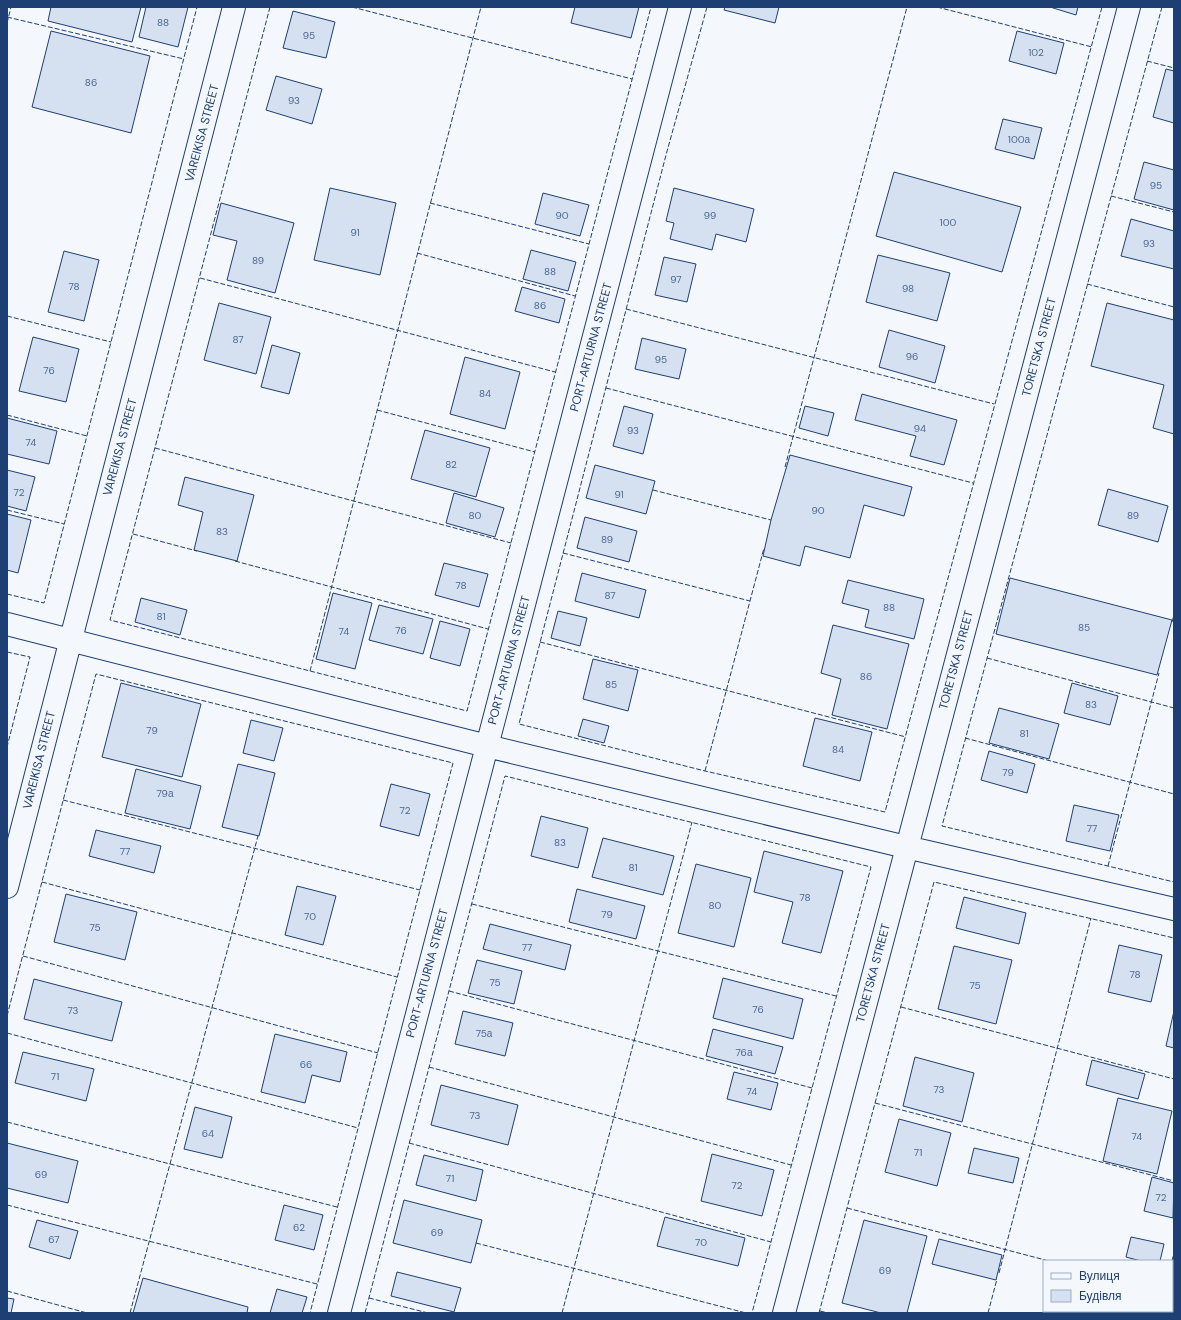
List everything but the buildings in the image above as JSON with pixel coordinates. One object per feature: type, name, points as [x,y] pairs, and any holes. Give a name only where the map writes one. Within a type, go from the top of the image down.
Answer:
[{"type":"street","name":"VAREIKISA STREET","points":[[7,887],[234,7]]},
{"type":"street","name":"PORT-ARTURNA STREET","points":[[339,1313],[680,7]]},
{"type":"street","name":"TORETSKA STREET","points":[[784,1313],[1129,7]]},
{"type":"street","points":[[7,624],[487,746],[906,847],[1174,909]]},
{"type":"fence","points":[[7,23],[11,7]]},
{"type":"fence","points":[[7,594],[44,603],[197,7]]},
{"type":"fence","points":[[270,7],[110,620],[467,711],[651,7]]},
{"type":"fence","points":[[352,7],[632,79]]},
{"type":"fence","points":[[310,671],[481,7]]},
{"type":"fence","points":[[707,7],[666,155],[519,724],[705,771],[885,812],[1102,7]]},
{"type":"fence","points":[[785,467],[907,7]]},
{"type":"fence","points":[[937,7],[1092,47]]},
{"type":"fence","points":[[1162,7],[942,826],[1174,882]]},
{"type":"fence","points":[[7,17],[184,59]]},
{"type":"fence","points":[[1147,61],[1174,68]]},
{"type":"fence","points":[[1111,196],[1174,212]]},
{"type":"fence","points":[[430,203],[589,244]]},
{"type":"fence","points":[[417,253],[575,296]]},
{"type":"fence","points":[[200,278],[555,372]]},
{"type":"fence","points":[[1087,284],[1174,307]]},
{"type":"fence","points":[[626,309],[994,404]]},
{"type":"fence","points":[[7,316],[111,342]]},
{"type":"fence","points":[[606,388],[973,483]]},
{"type":"fence","points":[[377,410],[535,452]]},
{"type":"fence","points":[[7,415],[87,436]]},
{"type":"fence","points":[[155,448],[511,543]]},
{"type":"fence","points":[[653,490],[771,520]]},
{"type":"fence","points":[[7,510],[64,524]]},
{"type":"fence","points":[[133,534],[197,551]]},
{"type":"fence","points":[[705,771],[764,548]]},
{"type":"fence","points":[[563,553],[750,601]]},
{"type":"fence","points":[[235,561],[488,629]]},
{"type":"fence","points":[[1172,622],[1174,615]]},
{"type":"fence","points":[[540,642],[906,737]]},
{"type":"fence","points":[[7,652],[30,657],[7,747]]},
{"type":"fence","points":[[987,658],[1174,708]]},
{"type":"fence","points":[[1108,866],[1159,673]]},
{"type":"fence","points":[[7,1016],[96,674],[453,763],[310,1313]]},
{"type":"fence","points":[[965,738],[1174,794]]},
{"type":"fence","points":[[365,1313],[505,776],[871,867],[752,1313]]},
{"type":"fence","points":[[63,800],[420,890]]},
{"type":"fence","points":[[562,1313],[692,822]]},
{"type":"fence","points":[[130,1313],[258,836]]},
{"type":"fence","points":[[42,882],[397,977]]},
{"type":"fence","points":[[819,1313],[934,882],[1174,938]]},
{"type":"fence","points":[[472,904],[836,996]]},
{"type":"fence","points":[[999,1273],[1091,918]]},
{"type":"fence","points":[[23,956],[378,1053]]},
{"type":"fence","points":[[449,991],[812,1088]]},
{"type":"fence","points":[[901,1007],[1174,1079]]},
{"type":"fence","points":[[7,1033],[358,1128]]},
{"type":"fence","points":[[429,1067],[791,1165]]},
{"type":"fence","points":[[875,1103],[1174,1181]]},
{"type":"fence","points":[[7,1122],[337,1207]]},
{"type":"fence","points":[[409,1143],[771,1242]]},
{"type":"fence","points":[[7,1205],[317,1284]]},
{"type":"fence","points":[[847,1208],[1045,1260]]},
{"type":"fence","points":[[476,1243],[746,1313]]},
{"type":"fence","points":[[1172,1260],[1174,1253]]},
{"type":"fence","points":[[988,1313],[997,1279]]},
{"type":"fence","points":[[7,1291],[87,1313]]},
{"type":"fence","points":[[369,1298],[428,1313]]},
{"type":"fence","points":[[820,1311],[828,1313]]}]
